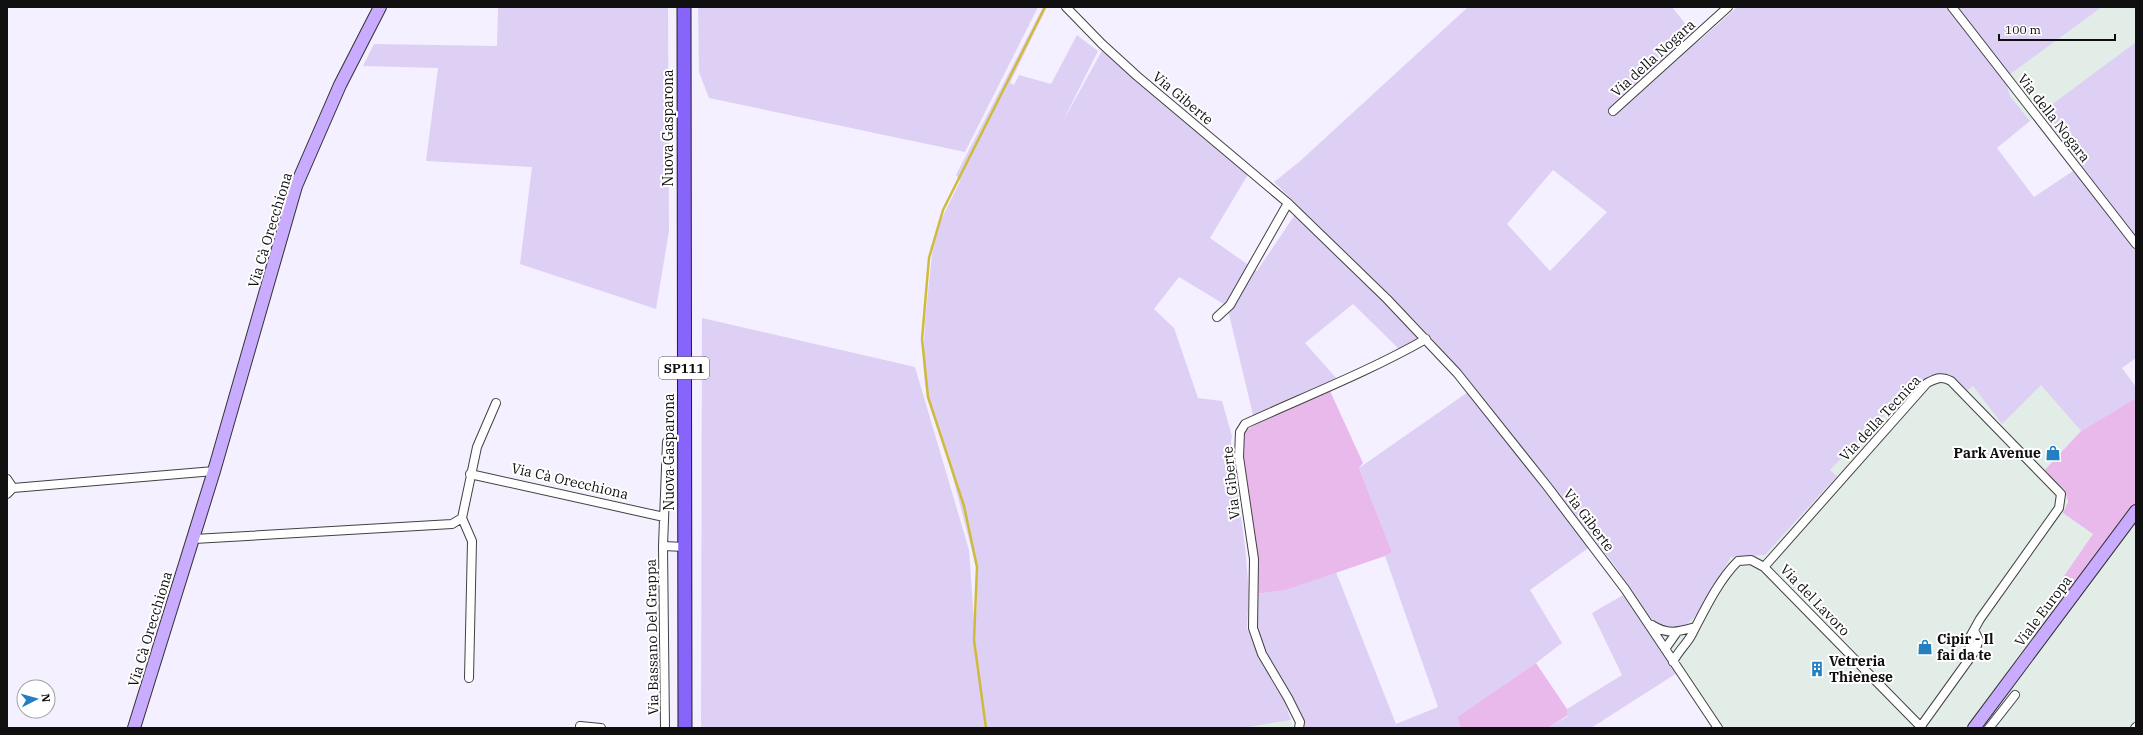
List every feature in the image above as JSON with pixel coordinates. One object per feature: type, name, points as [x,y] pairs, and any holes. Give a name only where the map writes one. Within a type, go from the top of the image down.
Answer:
[{"type":"main road","name":"Via Cà Orecchiona","points":[[134,728],[194,538],[296,186],[340,85],[380,7]]},
{"type":"main road","name":"Nuova Gasparona","points":[[684,7],[686,728]]},
{"type":"main road","name":"Viale Europa","points":[[1974,727],[2136,511]]},
{"type":"street","name":"Via Giberte","points":[[1066,7],[1138,76],[1288,203],[1426,339],[1457,373],[1542,480],[1649,623],[1673,662],[1718,728]]},
{"type":"street","name":"Via della Nogara","points":[[1613,111],[1728,7]]},
{"type":"street","name":"Via della Nogara","points":[[1952,7],[2136,244]]},
{"type":"street","points":[[1217,317],[1230,305],[1288,203]]},
{"type":"street","name":"Via Giberte","points":[[1299,728],[1300,722],[1288,698],[1262,654],[1253,628],[1254,559],[1241,477],[1240,432],[1245,424],[1325,387],[1383,363],[1426,339]]},
{"type":"street","name":"Via della Tecnica","points":[[1764,567],[1927,384],[1936,378],[1944,378],[1951,381],[2061,494],[2059,508],[1970,637],[1969,659],[1922,727]]},
{"type":"street","points":[[469,678],[472,541],[462,518],[470,474],[477,448],[496,403]]},
{"type":"street","name":"Via Bassano Del Grappa","points":[[665,728],[663,546],[667,442]]},
{"type":"street","points":[[7,479],[10,491],[214,471]]},
{"type":"street","name":"Via Cà Orecchiona","points":[[470,474],[664,517]]},
{"type":"street","points":[[194,538],[452,524],[462,518]]},
{"type":"street","name":"Via Bassano Del Grappa","points":[[663,546],[685,547]]},
{"type":"street","name":"Via del Lavoro","points":[[1673,662],[1727,572],[1738,561],[1751,560],[1764,567],[1922,727]]},
{"type":"street","points":[[1649,623],[1661,631],[1677,632],[1694,627]]},
{"type":"street","points":[[1665,649],[1677,632]]},
{"type":"street","points":[[1665,649],[1676,649],[1683,646]]},
{"type":"street","points":[[1989,728],[2015,695]]},
{"type":"street","points":[[580,726],[601,728]]},
{"type":"shaded area","points":[[498,7],[668,7],[669,231],[656,309],[520,264],[532,167],[426,161],[438,68],[363,66],[374,44],[497,46]]},
{"type":"shaded area","points":[[698,7],[1038,7],[965,152],[709,98],[699,72]]},
{"type":"shaded area","points":[[1043,7],[1047,7],[1010,83],[1014,85],[1019,75],[1051,84],[1077,35],[1098,51],[1062,123],[1104,47],[1250,171],[1210,238],[1257,271],[1296,213],[1423,338],[1400,350],[1353,304],[1305,343],[1338,380],[1254,419],[1227,306],[1179,277],[1154,309],[1174,328],[1198,398],[1222,401],[1232,436],[1231,442],[1245,547],[1249,592],[1247,628],[1257,653],[1284,700],[1291,720],[1243,728],[701,728],[702,318],[915,367],[969,550],[974,621],[977,609],[976,566],[947,455],[925,386],[923,361],[925,321],[932,254],[939,224],[960,181],[956,175]]},
{"type":"shaded area","points":[[1468,7],[1672,7],[1699,41],[1737,7],[2102,7],[2005,78],[2010,96],[2030,121],[1997,148],[2034,197],[2079,167],[2039,114],[2136,42],[2136,358],[2122,368],[2136,387],[2136,398],[2081,431],[2041,385],[2002,424],[1973,386],[1966,392],[1953,378],[1934,375],[1897,414],[1891,408],[1830,470],[1837,476],[1765,555],[1731,557],[1699,613],[1680,630],[1651,621],[1615,566],[1538,468],[1431,337],[1274,182],[1299,162]],"holes":[[[1553,170],[1607,212],[1550,271],[1507,224]]]},
{"type":"shaded area","points":[[2102,7],[2136,7],[2136,42],[2030,121],[2010,96],[2005,78]]},
{"type":"shaded area","points":[[1934,375],[1953,378],[1966,392],[1973,386],[2041,384],[2081,431],[2043,472],[2065,490],[2068,502],[2063,513],[2093,534],[2055,589],[2067,599],[1968,728],[1722,728],[1651,621],[1699,613],[1731,557],[1765,555],[1837,476],[1830,470],[1891,408],[1897,413]]},
{"type":"shaded area","points":[[1330,391],[1363,463],[1359,468],[1392,552],[1385,556],[1286,590],[1256,594],[1240,436],[1247,430],[1269,418]]},
{"type":"shaded area","points":[[1468,392],[1591,546],[1530,590],[1562,643],[1536,663],[1457,717],[1461,728],[1300,728],[1254,627],[1256,594],[1286,590],[1336,572],[1396,724],[1438,707],[1385,556],[1392,552],[1359,468]]},
{"type":"shaded area","points":[[2136,398],[2136,504],[2067,599],[2055,589],[2093,534],[2063,513],[2068,502],[2065,490],[2043,472],[2081,431]]},
{"type":"shaded area","points":[[2136,515],[2136,720],[2128,728],[1977,728]]},
{"type":"shaded area","points":[[1625,594],[1677,673],[1591,728],[1548,728],[1568,716],[1567,709],[1622,675],[1592,613]]},
{"type":"shaded area","points":[[1536,663],[1567,709],[1568,715],[1548,728],[1461,728],[1457,717]]},
{"type":"shaded area","points":[[1291,720],[1293,728],[1243,728]]},
{"type":"waterway","points":[[986,728],[974,640],[977,567],[964,506],[928,397],[922,339],[929,258],[943,210],[1045,7]]},
{"type":"place","name":"Park Avenue","points":[[2053,453]]},
{"type":"place","name":"Cipir - Il fai da te","points":[[1925,647]]},
{"type":"place","name":"Vetreria Thienese","points":[[1817,669]]}]
